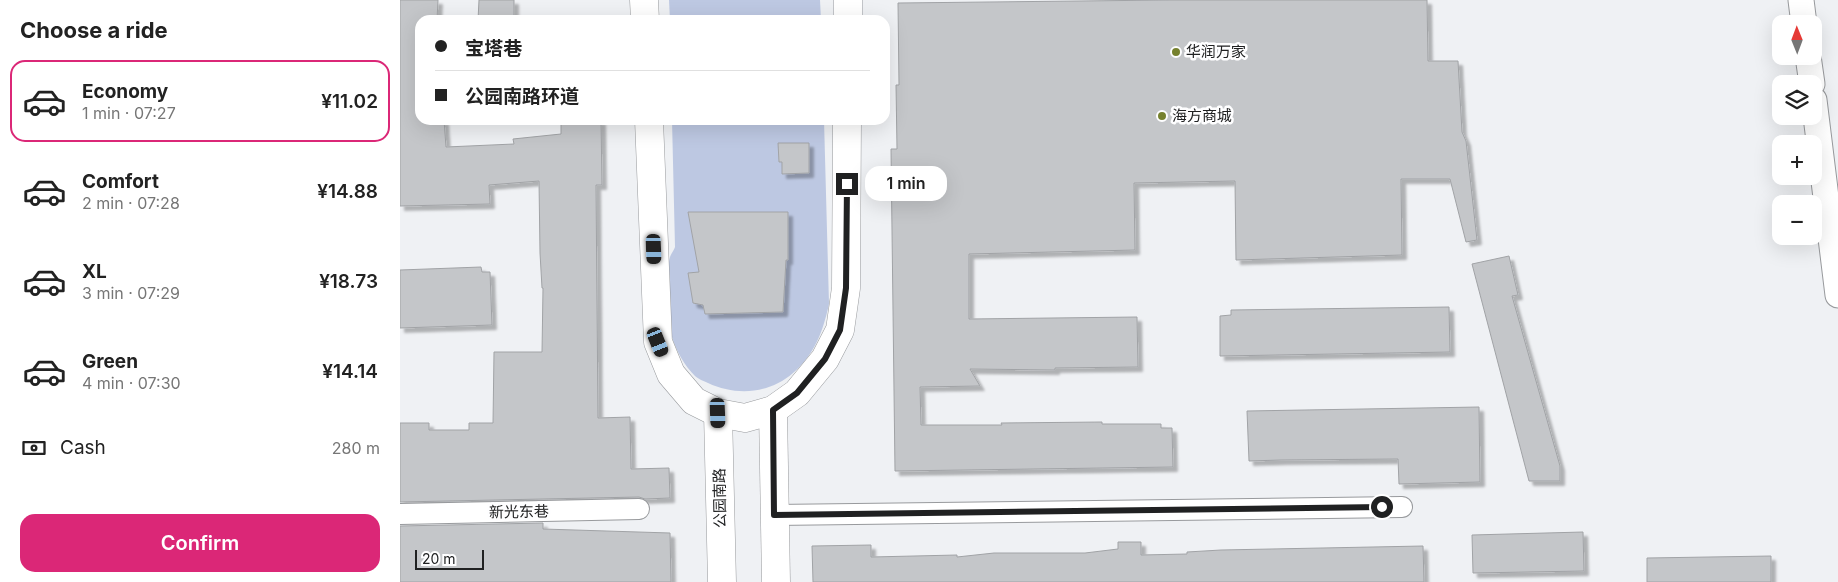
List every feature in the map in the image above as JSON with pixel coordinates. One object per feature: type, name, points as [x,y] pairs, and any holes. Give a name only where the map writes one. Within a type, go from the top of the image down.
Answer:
[{"type":"main road","points":[[644,0],[645,15]]},
{"type":"main road","points":[[848,0],[848,15]]},
{"type":"main road","points":[[649,125],[658,342],[671,374],[694,401],[718,413],[746,418],[773,410],[797,393],[825,359],[840,330],[846,288],[847,125]]},
{"type":"main road","points":[[773,410],[776,582]]},
{"type":"main road","name":"公园南路","points":[[718,413],[722,582]]},
{"type":"street","points":[[1801,0],[1803,15]]},
{"type":"street","points":[[1817,125],[1838,295]]},
{"type":"street","points":[[774,515],[1402,507]]},
{"type":"street","name":"新光东巷","points":[[400,514],[639,509]]},
{"type":"shaded area","points":[[669,0],[820,0],[821,15],[670,15]]},
{"type":"shaded area","points":[[672,125],[824,125],[829,304],[817,342],[801,366],[793,373],[784,380],[763,389],[741,391],[730,390],[708,383],[691,372],[681,358],[671,332],[669,261],[675,247]]},
{"type":"building","points":[[400,0],[438,0],[437,15],[415,15],[415,125],[444,125],[446,147],[514,144],[513,139],[561,134],[561,125],[601,125],[602,185],[596,185],[598,418],[630,417],[631,469],[669,468],[670,498],[400,502],[400,423],[429,423],[429,430],[469,430],[469,423],[493,423],[494,352],[542,352],[543,288],[540,253],[539,181],[489,185],[490,204],[400,206]]},
{"type":"building","points":[[479,0],[514,0],[514,15],[478,15]]},
{"type":"building","points":[[1427,0],[1428,61],[1458,61],[1462,132],[1466,141],[1477,240],[1466,242],[1450,179],[1401,179],[1402,255],[1236,260],[1235,181],[1134,183],[1135,250],[969,254],[969,319],[1137,317],[1138,367],[1055,368],[1055,370],[970,369],[980,386],[920,387],[921,425],[1102,422],[1102,424],[1161,424],[1161,428],[1172,428],[1173,467],[895,471],[891,149],[897,149],[896,85],[899,85],[898,3]]},
{"type":"building","points":[[778,143],[809,143],[809,173],[782,174],[782,162],[779,162]]},
{"type":"building","points":[[688,212],[788,212],[788,260],[786,260],[783,312],[705,314],[703,305],[693,303],[688,273],[699,272]]},
{"type":"building","points":[[1509,256],[1518,295],[1512,296],[1560,466],[1560,481],[1529,481],[1472,264]]},
{"type":"building","points":[[481,267],[482,272],[490,272],[492,325],[400,328],[400,270]]},
{"type":"building","points":[[1449,307],[1450,352],[1220,356],[1220,316],[1231,315],[1231,310]]},
{"type":"building","points":[[1479,407],[1480,482],[1399,484],[1398,459],[1249,461],[1247,411]]},
{"type":"building","points":[[543,523],[543,529],[670,533],[671,582],[400,582],[400,526]]},
{"type":"building","points":[[1583,532],[1584,571],[1473,573],[1472,535]]},
{"type":"building","points":[[1118,542],[1141,542],[1141,555],[1187,554],[1187,552],[1221,550],[1423,546],[1424,582],[813,582],[812,546],[871,545],[871,557],[957,555],[957,557],[994,553],[1085,553],[1118,549]]},
{"type":"building","points":[[1771,556],[1771,582],[1647,582],[1647,558]]},
{"type":"place","name":"华润万家","points":[[1176,52]]},
{"type":"place","name":"海方商城","points":[[1162,116]]},
{"type":"route","points":[[847,184],[846,288],[840,330],[825,359],[797,393],[773,410],[774,515],[1382,507]]}]
